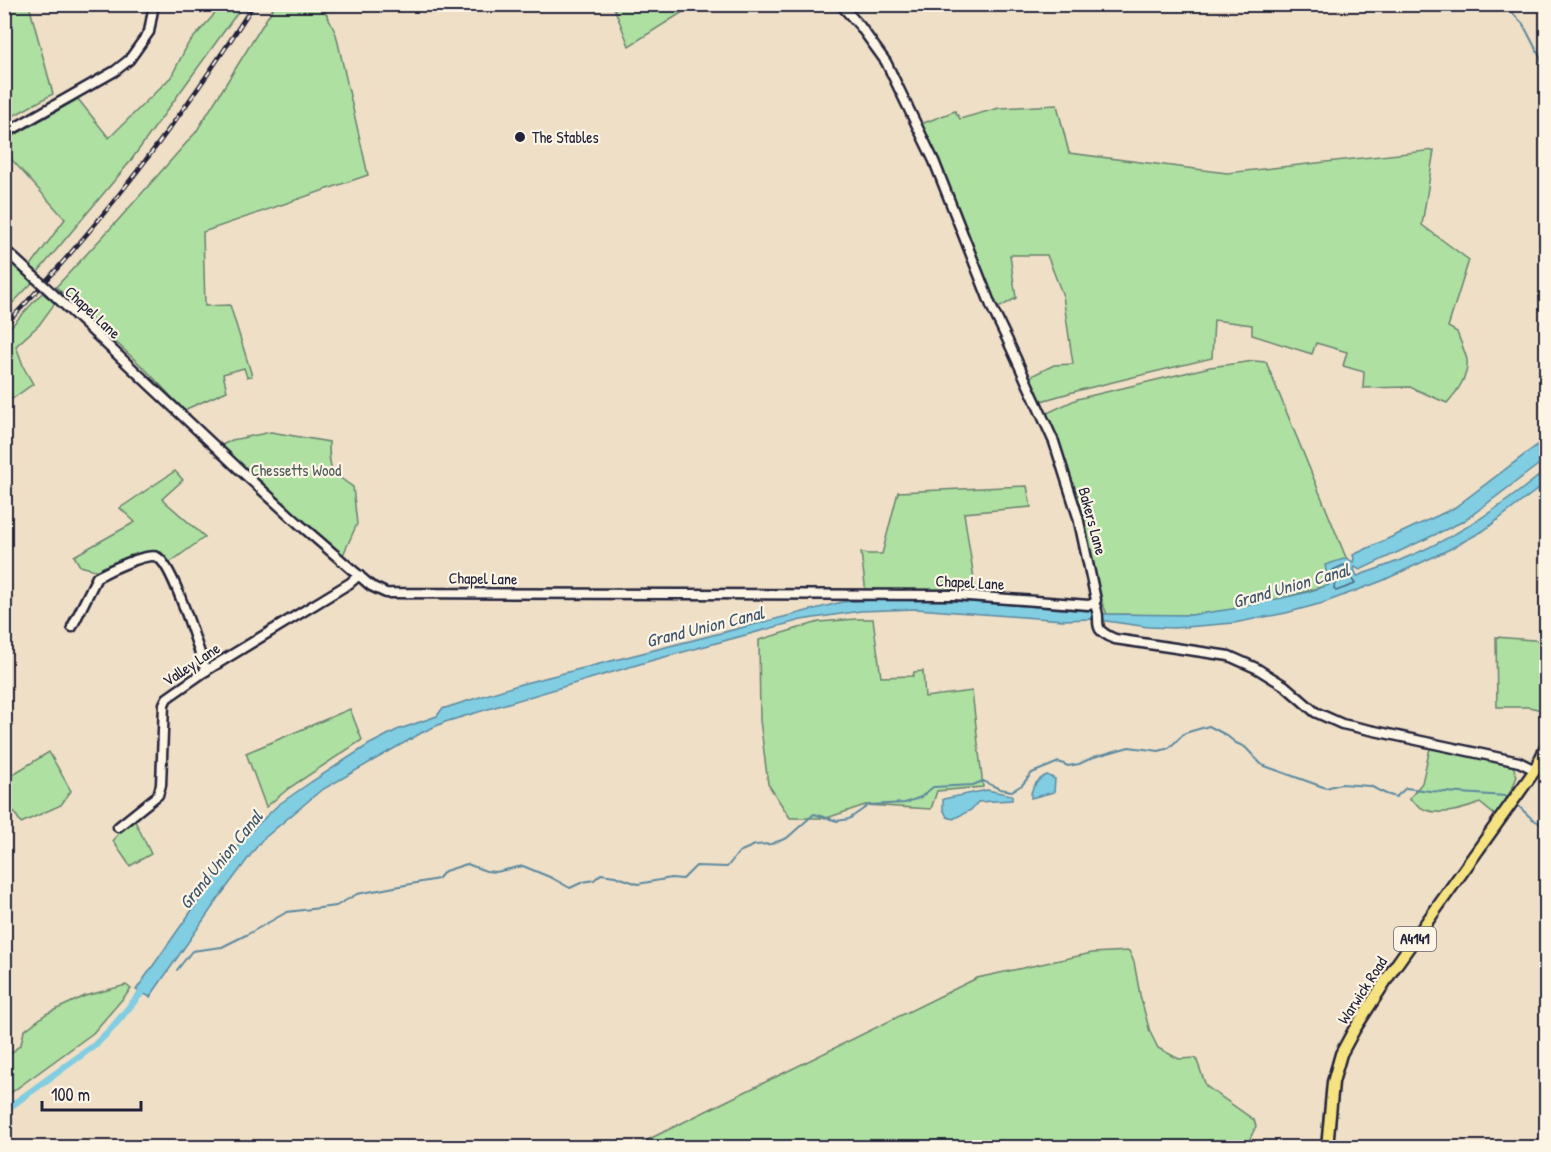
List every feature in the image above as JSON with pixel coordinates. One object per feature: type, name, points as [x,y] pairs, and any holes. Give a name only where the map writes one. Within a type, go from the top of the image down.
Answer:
[{"type":"main road","name":"Warwick Road","points":[[1327,1148],[1334,1082],[1341,1054],[1354,1030],[1394,968],[1535,770],[1546,747]]},
{"type":"street","points":[[4,134],[129,60],[149,32],[154,4]]},
{"type":"street","name":"Bakers Lane","points":[[840,4],[860,26],[886,62],[934,161],[992,308],[1054,442],[1078,517],[1096,600],[1100,631],[1115,639],[1229,656],[1256,668],[1285,686],[1315,712],[1342,724],[1519,762],[1535,770]]},
{"type":"street","name":"Chapel Lane","points":[[4,249],[298,523],[371,586],[386,593],[955,595],[1096,607]]},
{"type":"street","points":[[72,627],[97,577],[147,556],[156,556],[168,570],[182,601],[206,671]]},
{"type":"street","name":"Valley Lane","points":[[118,827],[158,795],[161,785],[166,698],[350,583],[359,575]]},
{"type":"green space","points":[[5,4],[29,5],[53,94],[6,120],[4,116]]},
{"type":"green space","points":[[220,5],[243,5],[129,163],[37,273],[29,268],[65,219],[5,152],[4,141],[78,99],[109,138],[171,77],[188,44]]},
{"type":"green space","points":[[275,5],[322,5],[336,34],[368,175],[203,232],[205,306],[230,305],[252,376],[247,377],[244,368],[223,374],[227,391],[184,410],[146,370],[56,287],[196,132]]},
{"type":"green space","points":[[613,5],[694,5],[629,46]]},
{"type":"green space","points":[[1057,105],[1069,153],[1227,173],[1434,150],[1422,225],[1469,260],[1448,327],[1457,332],[1467,360],[1464,378],[1455,394],[1447,403],[1410,387],[1363,388],[1364,372],[1343,366],[1347,352],[1316,343],[1312,354],[1252,335],[1252,325],[1214,320],[1212,358],[1041,401],[1029,377],[1054,365],[1073,364],[1063,296],[1047,255],[1010,255],[1016,298],[997,309],[921,124],[955,111],[960,119],[999,108]]},
{"type":"green space","points":[[11,263],[32,283],[5,311],[5,269]]},
{"type":"green space","points":[[42,293],[55,303],[39,325],[16,346],[33,384],[5,404],[5,333]]},
{"type":"green space","points":[[1254,361],[1266,362],[1354,577],[1274,600],[1212,613],[1107,614],[1098,594],[1080,507],[1064,459],[1045,414],[1077,399],[1210,367]]},
{"type":"green space","name":"Chessetts Wood","points":[[271,432],[329,442],[332,469],[353,487],[357,524],[343,555],[291,512],[220,446],[232,440]]},
{"type":"green space","points":[[175,471],[183,480],[162,499],[205,537],[169,563],[161,552],[153,551],[99,571],[80,566],[74,556],[135,522],[120,508]]},
{"type":"green space","points":[[1027,486],[1031,507],[964,513],[976,592],[866,593],[861,552],[882,554],[898,492]]},
{"type":"green space","points":[[873,619],[881,677],[913,676],[914,672],[923,671],[925,697],[972,691],[983,787],[937,791],[931,809],[865,805],[827,818],[790,818],[768,784],[760,720],[759,640],[819,622]]},
{"type":"green space","points":[[1496,637],[1546,641],[1546,711],[1529,707],[1497,707]]},
{"type":"green space","points":[[350,709],[362,740],[289,788],[266,807],[246,753]]},
{"type":"green space","points":[[1430,748],[1474,754],[1513,766],[1517,776],[1496,816],[1480,803],[1446,812],[1432,812],[1409,799],[1422,783]]},
{"type":"green space","points":[[49,752],[71,791],[61,805],[21,823],[5,798],[5,779]]},
{"type":"green space","points":[[135,821],[151,854],[130,866],[113,841],[123,827]]},
{"type":"green space","points":[[1129,951],[1134,962],[1150,1032],[1158,1048],[1179,1059],[1196,1058],[1206,1086],[1254,1120],[1256,1126],[1246,1147],[633,1147],[977,978],[1092,953]]},
{"type":"green space","points":[[126,985],[131,989],[93,1033],[5,1097],[5,1059],[21,1044],[24,1031],[46,1014],[85,996]]},
{"type":"water","points":[[1544,440],[1546,441],[1546,459],[1464,521],[1360,570],[1355,567],[1354,569],[1357,576],[1424,550],[1497,508],[1546,470],[1546,483],[1483,531],[1382,581],[1323,603],[1286,613],[1234,623],[1174,628],[1148,627],[1092,619],[1063,620],[916,609],[861,611],[801,620],[650,661],[445,722],[423,732],[320,791],[261,841],[150,997],[136,990],[232,853],[278,805],[368,745],[397,730],[437,716],[442,709],[521,684],[842,602],[935,600],[1107,614],[1191,615],[1232,609],[1304,593],[1329,585],[1325,565],[1347,558],[1353,562],[1353,555],[1454,508]]},
{"type":"water","points":[[1047,775],[1055,779],[1054,792],[1031,798],[1035,784]]},
{"type":"water","points":[[987,790],[1012,795],[1012,800],[978,802],[971,810],[953,819],[947,817],[943,809],[943,799]]},
{"type":"waterway","points":[[1504,4],[1523,24],[1540,57],[1546,78]]},
{"type":"waterway","points":[[1535,4],[1546,15]]},
{"type":"waterway","points":[[177,970],[192,951],[222,947],[287,912],[336,906],[357,894],[438,879],[445,871],[467,864],[496,872],[523,866],[570,888],[594,880],[601,874],[638,884],[671,878],[683,879],[696,866],[727,867],[739,852],[755,845],[771,844],[787,838],[814,814],[837,821],[849,819],[869,805],[905,803],[921,797],[933,787],[973,785],[983,781],[1000,789],[1012,791],[1022,785],[1032,773],[1059,762],[1068,766],[1079,764],[1129,747],[1159,751],[1169,748],[1185,733],[1209,726],[1245,747],[1262,765],[1326,788],[1341,784],[1370,786],[1396,797],[1406,788],[1509,798]]},
{"type":"waterway","points":[[1516,804],[1533,819],[1546,826]]},
{"type":"waterway","name":"Grand Union Canal","points":[[4,1111],[95,1045],[146,987]]},
{"type":"railway","points":[[4,326],[73,251],[106,211],[168,131],[254,4]]},
{"type":"place","name":"The Stables","points":[[520,137]]}]
